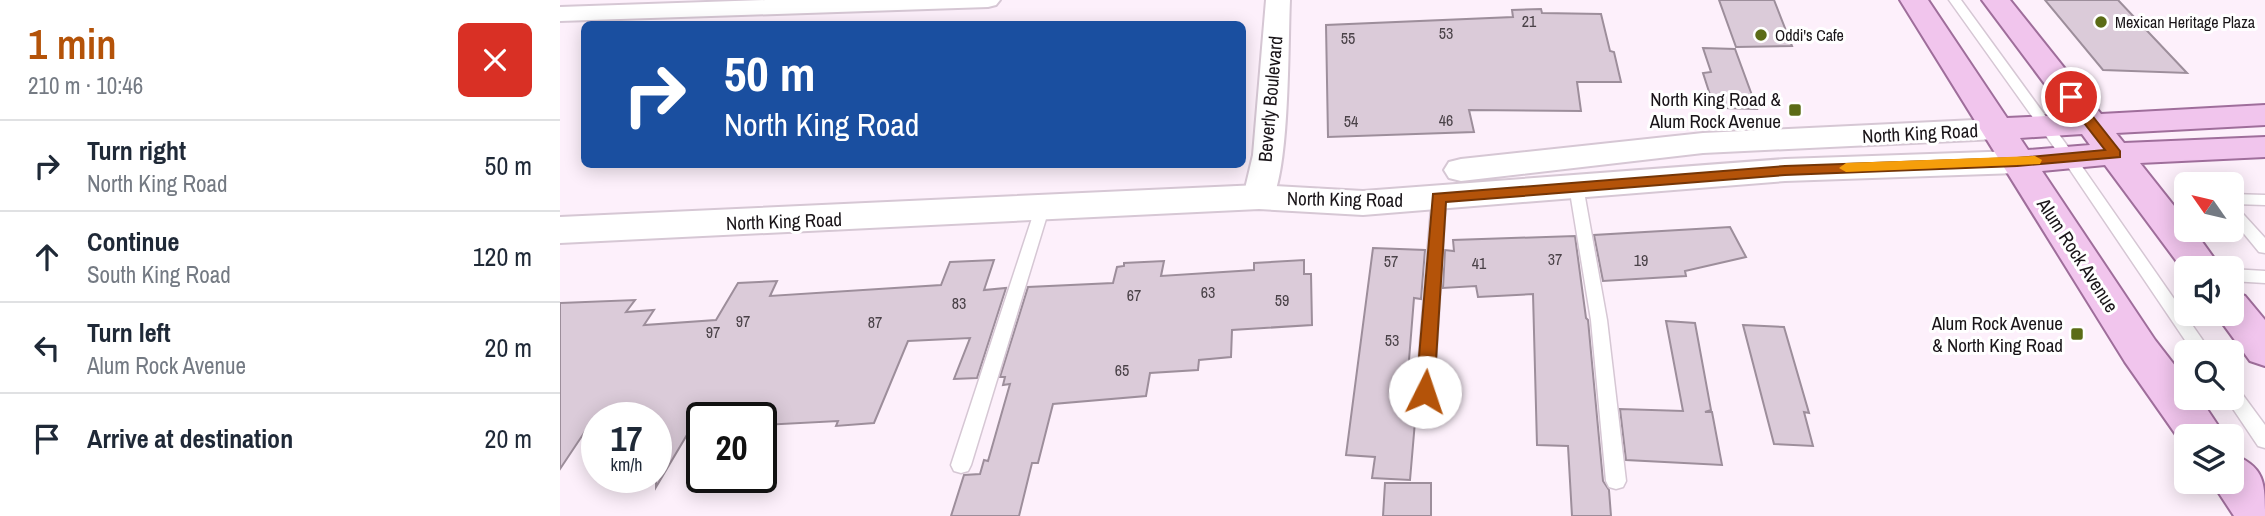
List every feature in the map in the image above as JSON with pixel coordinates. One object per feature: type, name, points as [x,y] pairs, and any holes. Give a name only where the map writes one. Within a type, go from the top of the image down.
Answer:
[{"type":"main road","name":"Alum Rock Avenue","points":[[1914,0],[2140,351],[2193,424]]},
{"type":"main road","points":[[1996,0],[2193,256]]},
{"type":"main road","points":[[1996,129],[2265,115]]},
{"type":"main road","name":"North King Road","points":[[1259,197],[1321,183],[1691,144],[1996,129]]},
{"type":"main road","points":[[2017,162],[2265,147]]},
{"type":"main road","name":"North King Road","points":[[560,230],[1259,197],[1363,203],[1785,170],[2017,162]]},
{"type":"main road","points":[[2244,323],[2265,350]]},
{"type":"main road","points":[[2244,491],[2263,516]]},
{"type":"street","points":[[566,11],[988,0]]},
{"type":"street","name":"Beverly Boulevard","points":[[1259,197],[1268,155],[1278,0]]},
{"type":"lane","points":[[1955,0],[2069,158],[2194,340]]},
{"type":"lane","points":[[1576,186],[1600,320],[1616,481]]},
{"type":"lane","points":[[1425,392],[1439,197]]},
{"type":"lane","points":[[2244,199],[2265,200]]},
{"type":"lane","points":[[961,466],[1042,209]]},
{"type":"lane","points":[[2244,223],[2265,248]]},
{"type":"lane","points":[[2244,276],[2265,277]]},
{"type":"lane","points":[[2243,410],[2265,440]]},
{"type":"building","points":[[1719,0],[1774,0],[1792,46],[1736,47]]},
{"type":"building","name":"Mexican Heritage Plaza","points":[[2045,0],[2118,0],[2187,73],[2103,70]]},
{"type":"building","points":[[1541,9],[1542,13],[1601,14],[1621,82],[1577,82],[1581,111],[1469,110],[1474,132],[1328,137],[1326,25],[1513,17],[1512,10]]},
{"type":"building","points":[[1703,48],[1735,49],[1757,109],[1723,108],[1720,101],[1712,101],[1703,73],[1711,72]]},
{"type":"building","points":[[1730,227],[1746,257],[1685,271],[1686,276],[1603,281],[1594,235]]},
{"type":"building","points":[[1575,236],[1588,320],[1603,481],[1609,490],[1611,516],[1572,516],[1568,446],[1537,445],[1533,294],[1478,297],[1476,286],[1443,288],[1445,250],[1454,251],[1453,240]]},
{"type":"building","points":[[1373,248],[1425,250],[1421,299],[1414,298],[1407,385],[1414,385],[1417,398],[1410,480],[1372,478],[1375,457],[1346,455]]},
{"type":"building","points":[[994,260],[984,290],[1006,288],[977,378],[954,379],[970,338],[908,341],[874,423],[836,426],[838,421],[777,424],[777,402],[686,402],[686,437],[672,460],[672,402],[581,402],[581,438],[560,469],[560,303],[635,300],[626,312],[654,310],[644,325],[716,320],[738,283],[777,281],[770,296],[941,285],[950,262]]},
{"type":"building","points":[[1304,260],[1304,274],[1311,274],[1312,325],[1232,330],[1231,357],[1199,360],[1198,370],[1150,373],[1146,396],[1053,404],[1038,463],[1032,463],[1019,516],[951,516],[964,475],[980,474],[984,460],[988,461],[1010,384],[1003,385],[1005,377],[1000,377],[1028,287],[1113,283],[1117,267],[1124,266],[1124,263],[1164,261],[1161,276],[1254,270],[1254,263]]},
{"type":"building","points":[[1666,321],[1695,323],[1711,410],[1705,412],[1712,412],[1722,465],[1626,460],[1620,409],[1683,411]]},
{"type":"building","points":[[1743,325],[1784,327],[1809,413],[1804,412],[1813,446],[1774,444]]},
{"type":"building","points":[[1385,483],[1431,483],[1431,516],[1383,516]]},
{"type":"slow traffic","points":[[1846,168],[2035,160]]},
{"type":"place","name":"Mexican Heritage Plaza","points":[[2101,22]]},
{"type":"place","name":"Oddi's Cafe","points":[[1761,35]]},
{"type":"place","name":"North King Road & Alum Rock Avenue","points":[[1795,110]]},
{"type":"place","name":"Alum Rock Avenue & North King Road","points":[[2077,334]]},
{"type":"route","points":[[1425,392],[1439,197],[1785,170],[2017,162],[2115,154],[2071,97]]}]
